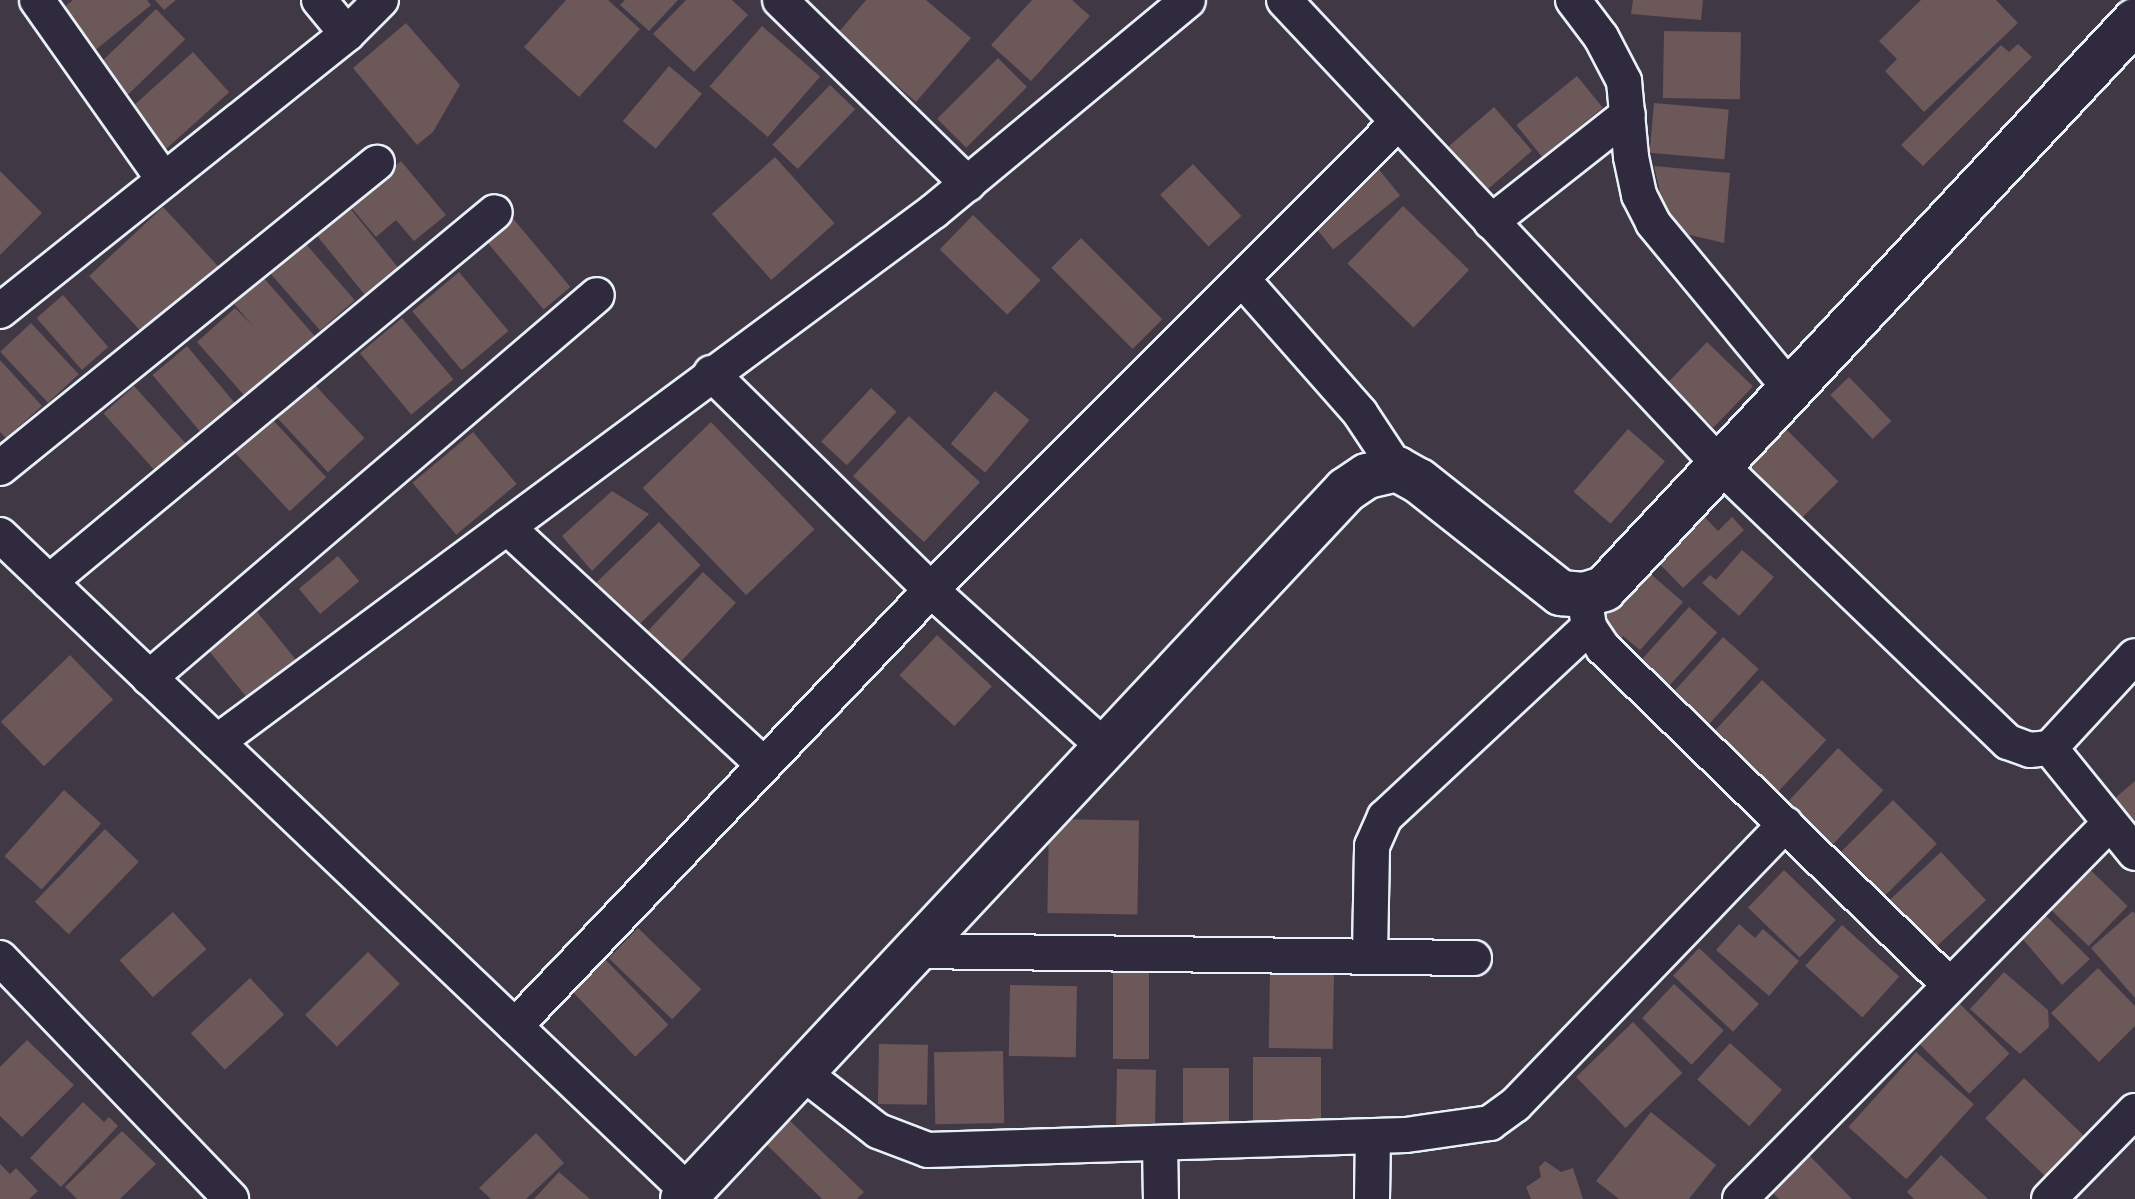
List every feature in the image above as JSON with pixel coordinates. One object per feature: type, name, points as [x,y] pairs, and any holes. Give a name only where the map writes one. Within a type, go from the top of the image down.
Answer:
[{"type":"street","points":[[37,0],[164,180]]},
{"type":"street","points":[[319,0],[347,34]]},
{"type":"street","points":[[0,311],[347,34],[381,0]]},
{"type":"street","points":[[780,0],[968,184]]},
{"type":"street","points":[[217,742],[968,184],[1188,0]]},
{"type":"street","points":[[1284,0],[1722,467],[2008,742],[2030,750],[2050,748],[2135,656]]},
{"type":"street","points":[[1573,0],[1601,37],[1624,81],[1639,195],[1653,223],[1792,391]]},
{"type":"street","points":[[1370,953],[1372,846],[1385,817],[1619,579],[2135,21]]},
{"type":"street","points":[[1491,222],[1628,114]]},
{"type":"street","points":[[515,1026],[931,590],[1398,122]]},
{"type":"street","points":[[0,468],[377,163]]},
{"type":"street","points":[[49,582],[495,212]]},
{"type":"street","points":[[1242,279],[1360,413],[1397,469],[1419,481],[1586,611],[1603,648],[1949,984]]},
{"type":"street","points":[[149,678],[597,295]]},
{"type":"street","points":[[711,373],[931,590],[1105,747]]},
{"type":"street","points":[[0,535],[690,1197],[914,951],[1346,490],[1367,476],[1397,469]]},
{"type":"street","points":[[507,527],[764,765]]},
{"type":"street","points":[[2050,748],[2108,825],[2135,853]]},
{"type":"street","points":[[802,1072],[878,1131],[928,1150],[1373,1137],[1458,1131],[1490,1123],[1515,1105],[1785,824]]},
{"type":"street","points":[[1740,1199],[2108,825]]},
{"type":"street","points":[[914,951],[1370,953],[1474,958]]},
{"type":"street","points":[[0,958],[231,1199]]},
{"type":"street","points":[[2049,1199],[2135,1111]]},
{"type":"street","points":[[1372,1199],[1373,1137]]},
{"type":"street","points":[[1160,1144],[1161,1199]]},
{"type":"building","points":[[73,0],[147,0],[151,5],[88,56],[54,15]]},
{"type":"building","points":[[155,0],[176,0],[164,10]]},
{"type":"building","points":[[566,0],[608,0],[640,29],[579,97],[524,47]]},
{"type":"building","points":[[625,0],[678,0],[649,31],[620,5]]},
{"type":"building","points":[[686,0],[732,0],[748,15],[694,72],[653,34]]},
{"type":"building","points":[[866,0],[926,0],[971,38],[916,102],[837,34]]},
{"type":"building","points":[[1032,0],[1072,0],[1090,16],[1031,81],[991,45]]},
{"type":"building","points":[[1633,0],[1703,0],[1701,20],[1631,14]]},
{"type":"building","points":[[1921,0],[1996,0],[2018,23],[1924,112],[1885,71],[1897,59],[1879,41]]},
{"type":"building","points":[[156,9],[185,39],[123,100],[93,69]]},
{"type":"building","points":[[406,23],[460,85],[433,132],[417,145],[353,68]]},
{"type":"building","points":[[762,26],[820,77],[768,137],[710,86]]},
{"type":"building","points":[[1664,31],[1741,32],[1740,99],[1663,98]]},
{"type":"building","points":[[2018,44],[2032,57],[1923,166],[1901,145],[2001,45],[2009,52]]},
{"type":"building","points":[[193,52],[229,92],[162,153],[125,113]]},
{"type":"building","points":[[998,58],[1027,87],[966,148],[937,119]]},
{"type":"building","points":[[669,66],[702,94],[656,149],[623,121]]},
{"type":"building","points":[[1577,76],[1603,108],[1542,157],[1516,125]]},
{"type":"building","points":[[830,85],[855,109],[798,169],[772,145]]},
{"type":"building","points":[[1654,103],[1729,110],[1724,159],[1650,153]]},
{"type":"building","points":[[1494,107],[1532,151],[1486,191],[1448,147]]},
{"type":"building","points":[[775,157],[835,223],[771,280],[712,214]]},
{"type":"building","points":[[401,161],[446,215],[414,241],[396,220],[376,237],[349,205]]},
{"type":"building","points":[[1373,162],[1400,195],[1333,250],[1306,216]]},
{"type":"building","points":[[1193,164],[1241,216],[1209,247],[1160,195]]},
{"type":"building","points":[[1654,166],[1730,173],[1724,243],[1669,230]]},
{"type":"building","points":[[0,171],[42,213],[0,255]]},
{"type":"building","points":[[345,202],[400,270],[367,297],[312,229]]},
{"type":"building","points":[[1403,206],[1469,270],[1414,327],[1347,264]]},
{"type":"building","points":[[163,207],[220,268],[146,337],[89,276]]},
{"type":"building","points":[[510,215],[570,287],[544,310],[483,237]]},
{"type":"building","points":[[973,215],[1041,280],[1007,315],[940,250]]},
{"type":"building","points":[[1081,238],[1162,319],[1133,349],[1051,268]]},
{"type":"building","points":[[305,243],[355,300],[320,331],[270,273]]},
{"type":"building","points":[[459,272],[508,331],[462,370],[412,311]]},
{"type":"building","points":[[263,277],[319,341],[250,402],[197,342],[235,308],[253,326],[233,303]]},
{"type":"building","points":[[63,295],[108,347],[82,370],[37,318]]},
{"type":"building","points":[[402,318],[453,379],[411,415],[360,353]]},
{"type":"building","points":[[31,323],[79,374],[48,403],[0,352]]},
{"type":"building","points":[[1707,342],[1753,386],[1713,427],[1667,383]]},
{"type":"building","points":[[187,346],[244,413],[209,442],[153,375]]},
{"type":"building","points":[[0,360],[42,406],[6,438],[0,432]]},
{"type":"building","points":[[1849,377],[1891,421],[1873,439],[1830,395]]},
{"type":"building","points":[[314,384],[364,438],[328,472],[277,418]]},
{"type":"building","points":[[134,386],[188,446],[158,474],[104,413]]},
{"type":"building","points":[[871,388],[897,412],[847,465],[821,441]]},
{"type":"building","points":[[995,391],[1029,420],[985,473],[951,444]]},
{"type":"building","points":[[909,416],[980,482],[924,542],[853,476]]},
{"type":"building","points":[[271,418],[326,477],[290,511],[234,452]]},
{"type":"building","points":[[711,422],[815,529],[746,595],[643,488]]},
{"type":"building","points":[[1779,422],[1838,481],[1800,520],[1740,461]]},
{"type":"building","points":[[1628,429],[1665,461],[1611,524],[1574,492]]},
{"type":"building","points":[[473,432],[517,484],[456,535],[412,483]]},
{"type":"building","points":[[612,491],[649,514],[592,571],[562,536]]},
{"type":"building","points":[[1698,510],[1718,531],[1732,517],[1744,530],[1683,588],[1651,555]]},
{"type":"building","points":[[659,522],[701,565],[635,628],[594,585]]},
{"type":"building","points":[[1742,550],[1774,577],[1739,616],[1702,583],[1710,575],[1716,580]]},
{"type":"building","points":[[338,556],[359,581],[320,614],[299,589]]},
{"type":"building","points":[[1646,570],[1683,602],[1640,650],[1623,636],[1618,642],[1598,624]]},
{"type":"building","points":[[703,572],[736,603],[676,667],[643,636]]},
{"type":"building","points":[[1689,607],[1717,632],[1670,685],[1641,660]]},
{"type":"building","points":[[254,608],[302,668],[254,707],[206,647]]},
{"type":"building","points":[[937,635],[992,686],[954,726],[899,675]]},
{"type":"building","points":[[1723,637],[1759,669],[1700,735],[1664,702]]},
{"type":"building","points":[[70,655],[113,700],[44,766],[1,722]]},
{"type":"building","points":[[1762,680],[1826,740],[1768,803],[1703,743]]},
{"type":"building","points":[[1838,748],[1883,790],[1825,852],[1780,810]]},
{"type":"building","points":[[2135,781],[2135,837],[2107,805]]},
{"type":"building","points":[[64,790],[101,823],[42,890],[4,856]]},
{"type":"building","points":[[1893,800],[1937,844],[1885,895],[1841,852]]},
{"type":"building","points":[[1049,819],[1139,821],[1137,915],[1047,913]]},
{"type":"building","points":[[105,829],[139,862],[69,934],[35,902]]},
{"type":"building","points":[[1941,852],[1986,900],[1931,951],[1886,903]]},
{"type":"building","points":[[2078,858],[2128,906],[2089,946],[2039,898]]},
{"type":"building","points":[[1784,870],[1836,920],[1800,957],[1748,907]]},
{"type":"building","points":[[2034,904],[2090,959],[2062,985],[2014,929]]},
{"type":"building","points":[[2133,911],[2135,914],[2135,998],[2091,948]]},
{"type":"building","points":[[173,912],[206,949],[153,997],[119,960]]},
{"type":"building","points":[[1739,924],[1755,938],[1763,929],[1799,961],[1769,996],[1716,950]]},
{"type":"building","points":[[1842,925],[1899,977],[1862,1017],[1805,966]]},
{"type":"building","points":[[638,928],[701,989],[672,1019],[609,958]]},
{"type":"building","points":[[1699,948],[1759,1004],[1733,1032],[1673,976]]},
{"type":"building","points":[[368,952],[400,984],[337,1047],[305,1015]]},
{"type":"building","points":[[601,955],[668,1025],[635,1057],[568,987]]},
{"type":"building","points":[[1113,964],[1149,964],[1149,1059],[1113,1059]]},
{"type":"building","points":[[2098,968],[2135,1006],[2135,1026],[2099,1062],[2051,1013]]},
{"type":"building","points":[[2004,972],[2048,1010],[2049,1027],[2020,1054],[1970,1009]]},
{"type":"building","points":[[1270,973],[1334,974],[1333,1049],[1269,1048]]},
{"type":"building","points":[[250,978],[284,1015],[225,1070],[191,1033]]},
{"type":"building","points":[[1674,984],[1724,1030],[1692,1065],[1642,1018]]},
{"type":"building","points":[[1010,985],[1077,986],[1076,1057],[1009,1056]]},
{"type":"building","points":[[1948,992],[2010,1054],[1969,1094],[1908,1032]]},
{"type":"building","points":[[1633,1022],[1682,1073],[1625,1128],[1576,1077]]},
{"type":"building","points":[[27,1040],[74,1085],[22,1137],[0,1116],[0,1067]]},
{"type":"building","points":[[1730,1043],[1782,1090],[1749,1126],[1697,1079]]},
{"type":"building","points":[[879,1044],[928,1045],[927,1105],[878,1104]]},
{"type":"building","points":[[1003,1051],[1004,1123],[935,1124],[934,1052]]},
{"type":"building","points":[[1916,1052],[1974,1104],[1906,1179],[1848,1127]]},
{"type":"building","points":[[1253,1057],[1321,1057],[1321,1122],[1253,1122]]},
{"type":"building","points":[[1183,1068],[1229,1068],[1229,1131],[1183,1131]]},
{"type":"building","points":[[1117,1069],[1156,1070],[1155,1129],[1116,1128]]},
{"type":"building","points":[[2024,1078],[2091,1143],[2052,1183],[1985,1118]]},
{"type":"building","points":[[83,1102],[104,1122],[109,1117],[118,1126],[61,1187],[30,1158]]},
{"type":"building","points":[[1651,1112],[1716,1165],[1689,1199],[1619,1199],[1596,1181]]},
{"type":"building","points":[[784,1115],[864,1192],[857,1199],[822,1199],[760,1138]]},
{"type":"building","points":[[122,1131],[156,1164],[120,1199],[77,1199],[65,1187]]},
{"type":"building","points":[[536,1133],[564,1163],[526,1199],[491,1199],[479,1188]]},
{"type":"building","points":[[1805,1151],[1852,1199],[1779,1199],[1767,1187]]},
{"type":"building","points":[[1941,1155],[1988,1199],[1914,1199],[1907,1192]]},
{"type":"building","points":[[1545,1161],[1561,1172],[1573,1168],[1583,1199],[1531,1199],[1526,1187],[1541,1177],[1539,1167]]},
{"type":"building","points":[[0,1164],[10,1174],[16,1168],[38,1191],[29,1199],[0,1199]]},
{"type":"building","points":[[559,1172],[590,1199],[534,1199]]}]
